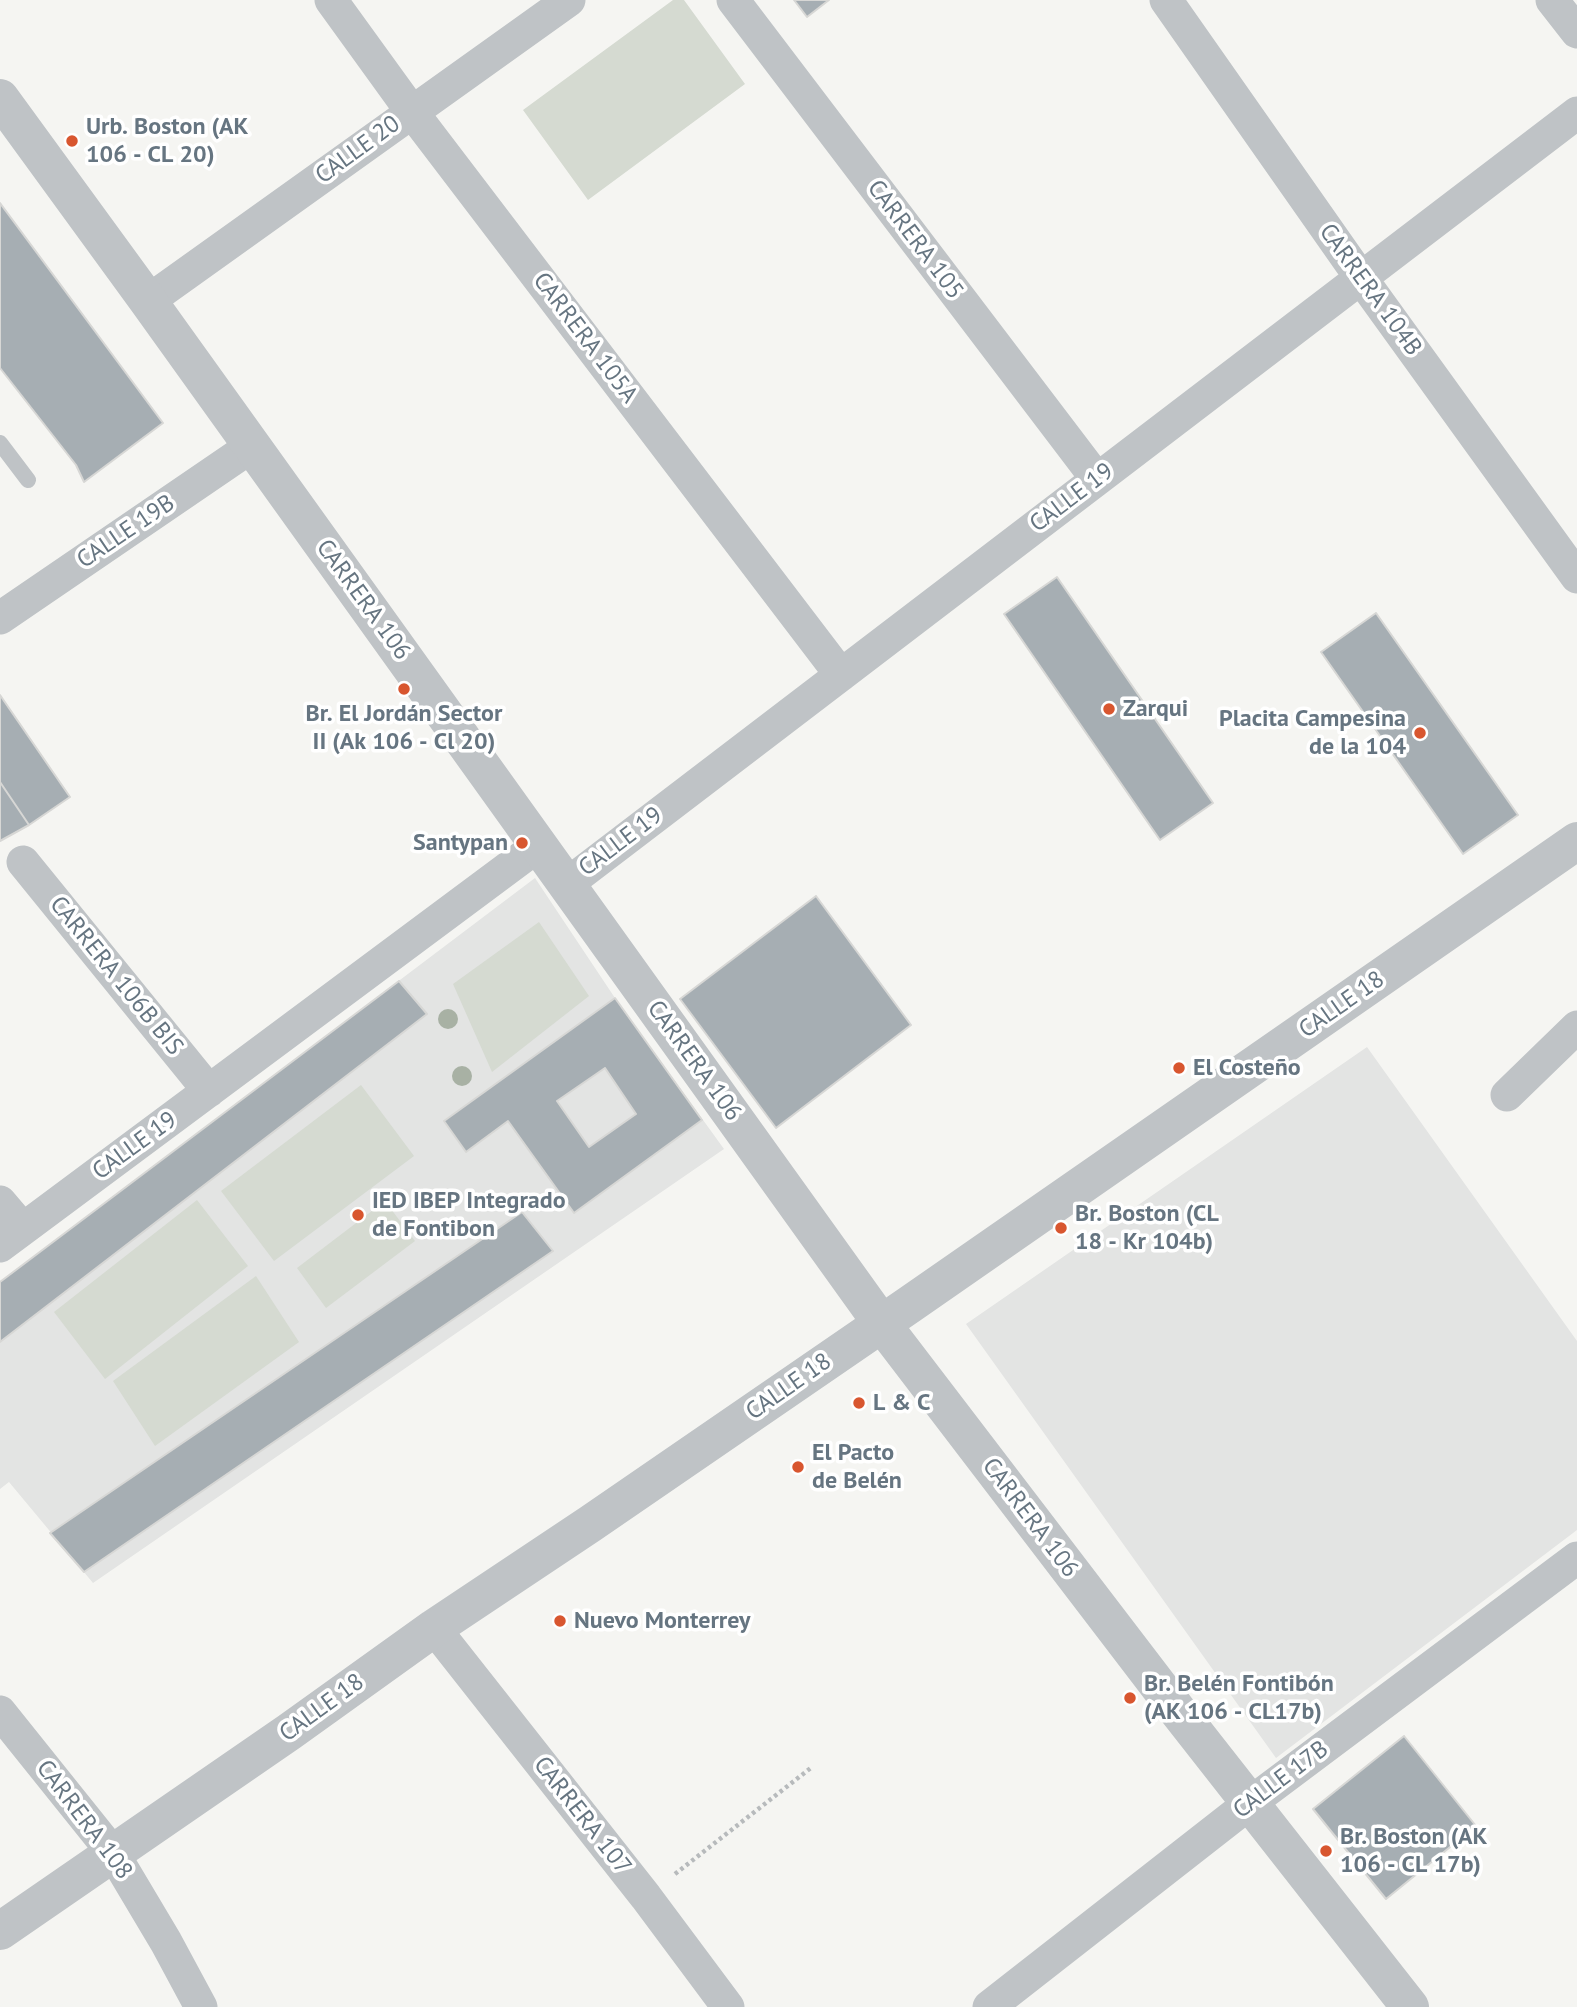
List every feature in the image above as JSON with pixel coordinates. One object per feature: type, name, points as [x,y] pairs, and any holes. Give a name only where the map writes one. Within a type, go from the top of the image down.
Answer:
[{"type":"street","name":"CARRERA 105A","points":[[331,0],[412,112],[841,675]]},
{"type":"street","name":"CALLE 20","points":[[148,301],[569,0]]},
{"type":"street","name":"CARRERA 105","points":[[733,0],[1097,479]]},
{"type":"street","name":"CARRERA 104B","points":[[1166,0],[1361,278],[1577,577]]},
{"type":"street","points":[[1552,0],[1577,32]]},
{"type":"street","name":"CARRERA 106","points":[[0,98],[881,1324],[1250,1804],[1410,2007]]},
{"type":"street","name":"CALLE 19","points":[[567,884],[1577,113]]},
{"type":"street","name":"CALLE 19B","points":[[0,618],[252,446]]},
{"type":"street","name":"CALLE 18","points":[[0,1931],[289,1732],[434,1628],[881,1324],[1577,841]]},
{"type":"street","name":"CALLE 19","points":[[11,1238],[539,845]]},
{"type":"street","name":"CARRERA 106B BIS","points":[[23,862],[209,1091]]},
{"type":"street","points":[[1507,1095],[1577,1027]]},
{"type":"street","points":[[0,1202],[11,1238]]},
{"type":"street","name":"CALLE 17B","points":[[989,2007],[1250,1804],[1577,1558]]},
{"type":"street","name":"CARRERA 107","points":[[434,1628],[646,1897],[728,2007]]},
{"type":"street","name":"CARRERA 108","points":[[0,1712],[113,1853],[201,2007]]},
{"type":"lane","points":[[0,443],[28,480]]},
{"type":"path","points":[[646,1897],[812,1767]]},
{"type":"shaded area","points":[[673,0],[684,0],[745,84],[588,200],[523,110]]},
{"type":"shaded area","name":"IED IBEP Integrado de Fontibon","points":[[535,878],[615,998],[724,1149],[93,1583],[9,1482],[0,1489],[0,1282]]},
{"type":"shaded area","points":[[539,922],[589,996],[492,1072],[453,984]]},
{"type":"shaded area","points":[[1367,1047],[1577,1341],[1577,1530],[1276,1758],[966,1324]]},
{"type":"shaded area","points":[[361,1085],[414,1156],[274,1261],[221,1191]]},
{"type":"shaded area","points":[[197,1200],[248,1266],[105,1379],[54,1312]]},
{"type":"shaded area","points":[[385,1201],[415,1241],[326,1308],[297,1268]]},
{"type":"shaded area","points":[[256,1276],[299,1342],[155,1446],[113,1381]]},
{"type":"building","points":[[794,0],[829,0],[807,17]]},
{"type":"building","points":[[0,203],[163,423],[84,482],[76,465],[0,368]]},
{"type":"building","name":"Zarqui","points":[[1057,577],[1213,803],[1160,840],[1004,614]]},
{"type":"building","name":"Placita Campesina de la 104","points":[[1376,613],[1518,815],[1463,854],[1321,652]]},
{"type":"building","points":[[0,695],[70,797],[29,825],[0,782]]},
{"type":"building","points":[[0,782],[29,825],[0,841]]},
{"type":"building","points":[[816,896],[911,1025],[776,1128],[680,999]]},
{"type":"building","points":[[399,981],[427,1014],[0,1342],[0,1282]]},
{"type":"building","points":[[615,998],[702,1120],[574,1213],[508,1121],[466,1152],[444,1121]],"holes":[[[605,1068],[636,1114],[589,1147],[557,1101]]]},
{"type":"building","points":[[522,1212],[553,1251],[84,1572],[50,1533]]},
{"type":"building","points":[[1404,1736],[1476,1826],[1386,1899],[1313,1809]]},
{"type":"place","name":"Urb. Boston (AK 106 - CL 20)","points":[[72,141]]},
{"type":"place","name":"Br. El Jordán Sector II (Ak 106 - Cl 20)","points":[[404,689]]},
{"type":"place","name":"Zarqui","points":[[1109,709]]},
{"type":"place","name":"Placita Campesina de la 104","points":[[1420,733]]},
{"type":"place","name":"Santypan","points":[[522,843]]},
{"type":"place","name":"El Costeño","points":[[1179,1068]]},
{"type":"place","name":"IED IBEP Integrado de Fontibon","points":[[358,1215]]},
{"type":"place","name":"Br. Boston (CL 18 - Kr 104b)","points":[[1061,1228]]},
{"type":"place","name":"L & C","points":[[859,1403]]},
{"type":"place","name":"El Pacto de Belén","points":[[798,1467]]},
{"type":"place","name":"Nuevo Monterrey","points":[[560,1621]]},
{"type":"place","name":"Br. Belén Fontibón (AK 106 - CL17b)","points":[[1130,1698]]},
{"type":"place","name":"Br. Boston (AK 106 - CL 17b)","points":[[1326,1851]]}]
